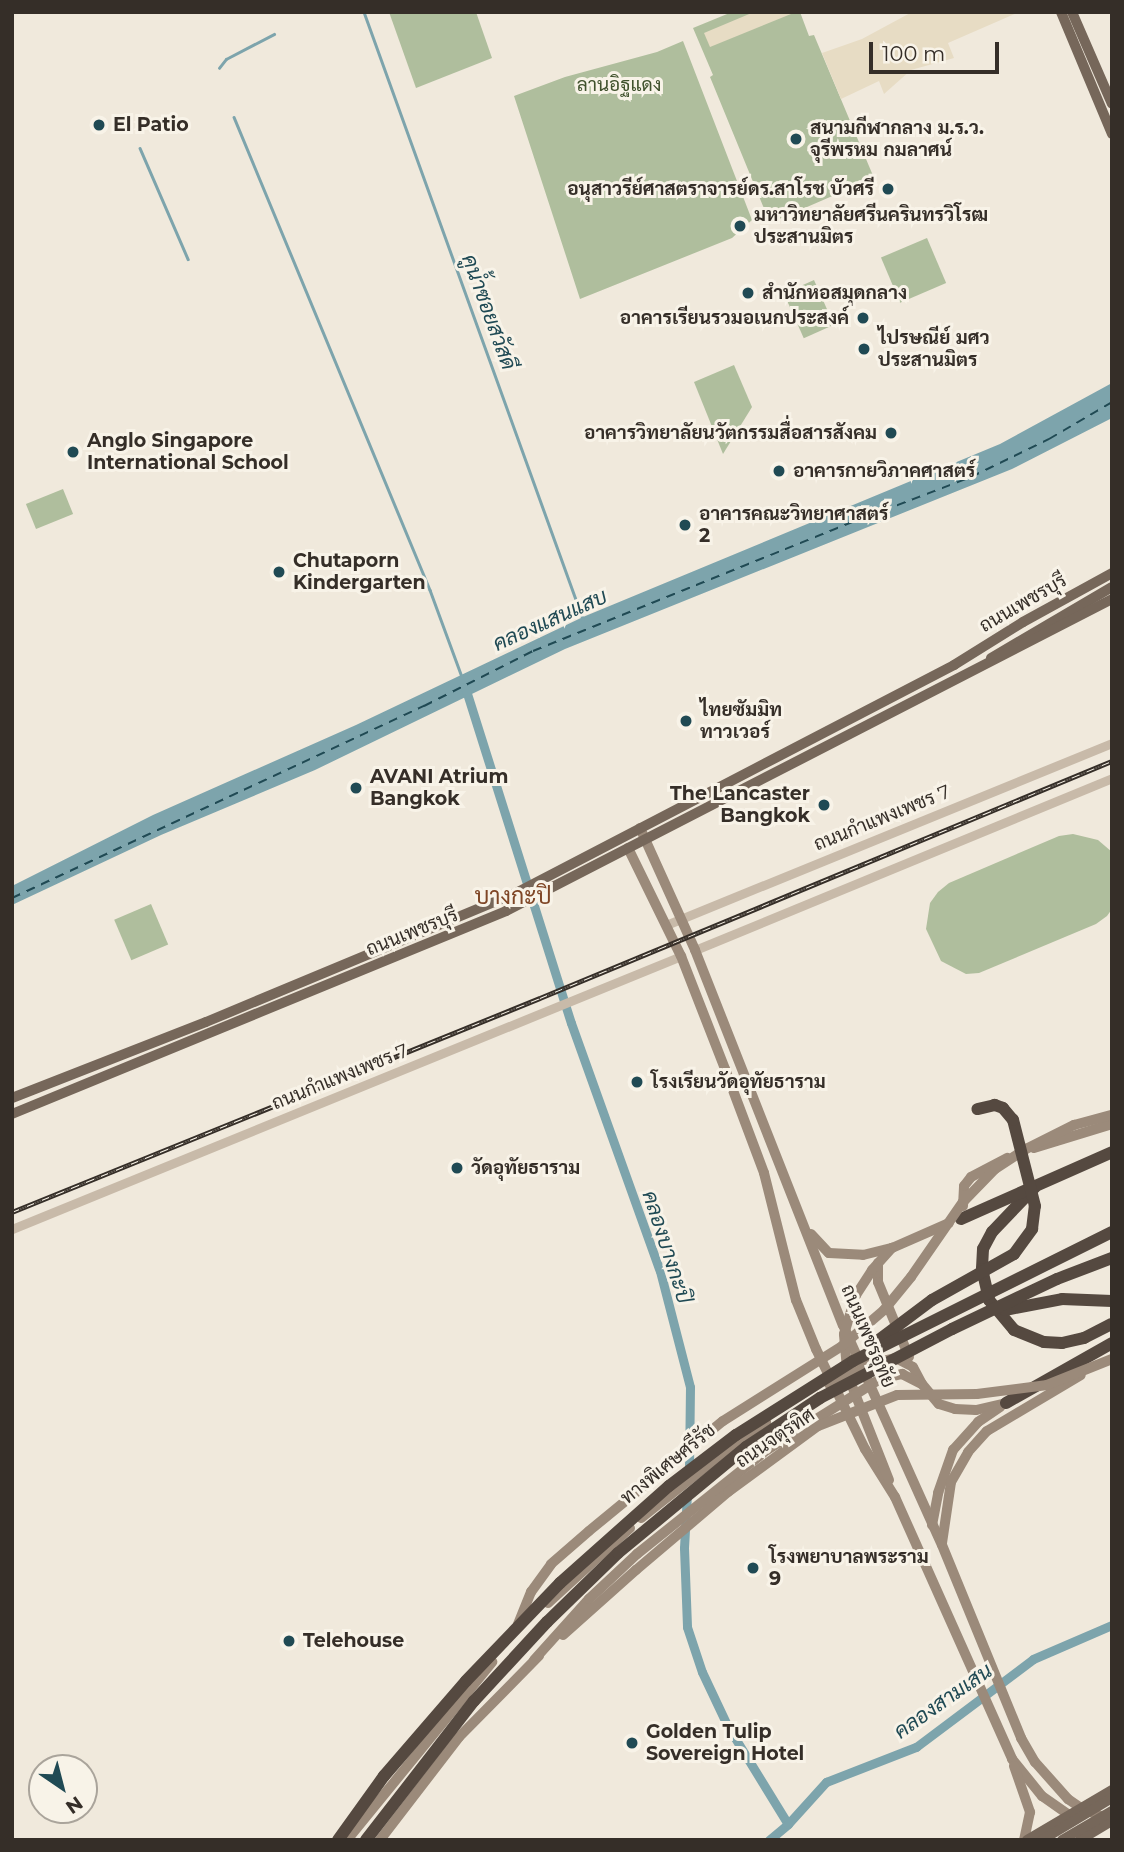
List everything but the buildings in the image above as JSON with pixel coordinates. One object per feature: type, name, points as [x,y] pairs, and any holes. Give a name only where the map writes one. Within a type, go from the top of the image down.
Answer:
[{"type":"highway","points":[[854,1367],[904,1319],[1014,1255],[1026,1241],[1035,1217],[1035,1206],[1018,1133],[1010,1114],[1003,1108],[995,1105],[977,1109]]},
{"type":"highway","points":[[961,1219],[1112,1152]]},
{"type":"highway","points":[[1035,1186],[992,1233],[983,1249],[982,1269],[989,1300],[1014,1330],[1044,1342],[1062,1343],[1084,1338],[1112,1326]]},
{"type":"highway","name":"ทางพิเศษศรีรัช","points":[[338,1840],[384,1776],[458,1690],[610,1536],[736,1435],[854,1367],[1112,1232]]},
{"type":"highway","name":"ทางพิเศษศรีรัช","points":[[366,1840],[474,1701],[547,1622],[618,1553],[746,1447],[820,1398],[952,1329],[1057,1279],[1112,1258]]},
{"type":"highway","points":[[952,1329],[1015,1306],[1062,1299],[1112,1301]]},
{"type":"highway","points":[[1090,1356],[1112,1326]]},
{"type":"highway","points":[[1006,1403],[1112,1343]]},
{"type":"main road","points":[[1061,12],[1112,134]]},
{"type":"main road","points":[[1072,12],[1112,104]]},
{"type":"main road","name":"ถนนเพชรบุรี","points":[[12,1098],[518,892],[954,665],[1023,622],[1112,573]]},
{"type":"main road","name":"ถนนเพชรบุรี","points":[[962,679],[1008,645],[1112,587]]},
{"type":"main road","name":"ถนนเพชรบุรี","points":[[12,1114],[536,898],[1112,599]]},
{"type":"main road","name":"ถนนเพชรบุรี","points":[[954,665],[1008,645]]},
{"type":"main road","name":"ถนนเพชรอุทัย","points":[[640,828],[695,950],[845,1330],[854,1367],[869,1384],[942,1545],[1035,1762],[1081,1808],[1112,1821]]},
{"type":"main road","points":[[628,848],[681,956],[764,1173],[796,1300],[825,1368],[865,1449],[895,1497]]},
{"type":"main road","points":[[643,878],[645,869],[650,867],[658,870]]},
{"type":"main road","points":[[295,985],[301,997]]},
{"type":"main road","name":"ถนนจตุรทิศ","points":[[512,1637],[531,1592],[551,1564],[723,1421],[842,1346],[884,1310],[963,1202],[995,1170],[1026,1149],[1074,1125],[1112,1115]]},
{"type":"main road","points":[[798,1213],[817,1242],[829,1253],[863,1255],[892,1248],[961,1219],[964,1186],[982,1169],[1011,1156],[1112,1124]]},
{"type":"main road","points":[[892,1248],[856,1295],[845,1330],[854,1367],[855,1392],[895,1497],[1012,1759],[1030,1812],[1026,1840]]},
{"type":"main road","points":[[878,1264],[878,1282],[913,1367],[922,1384],[939,1404],[955,1409],[976,1410],[1006,1403]]},
{"type":"main road","name":"ถนนจตุรทิศ","points":[[347,1840],[512,1637],[645,1515],[733,1445],[854,1367],[895,1358],[913,1367]]},
{"type":"main road","name":"ถนนจตุรทิศ","points":[[942,1545],[951,1482],[968,1452],[987,1431],[1112,1359]]},
{"type":"main road","name":"ถนนจตุรทิศ","points":[[534,1660],[728,1492],[818,1426],[897,1395],[977,1394],[1047,1385],[1112,1359]]},
{"type":"main road","points":[[803,1399],[825,1368]]},
{"type":"main road","name":"ถนนจตุรทิศ","points":[[380,1840],[459,1737],[589,1599],[637,1554],[767,1450],[855,1392],[869,1384],[902,1374],[922,1384]]},
{"type":"main road","points":[[932,1526],[938,1493],[953,1450],[978,1422],[1006,1403]]},
{"type":"main road","points":[[754,1431],[767,1450]]},
{"type":"main road","points":[[1012,1759],[1042,1796],[1068,1816],[1100,1828]]},
{"type":"main road","points":[[1026,1840],[1112,1790]]},
{"type":"main road","points":[[1042,1840],[1112,1798]]},
{"type":"main road","points":[[1062,1840],[1112,1811]]},
{"type":"main road","points":[[1080,1840],[1112,1821]]},
{"type":"street","name":"ถนนกำแพงเพชร 7","points":[[666,925],[1112,743]]},
{"type":"street","points":[[695,950],[1112,778]]},
{"type":"street","name":"ถนนกำแพงเพชร 7","points":[[12,1229],[681,956]]},
{"type":"green space","points":[[389,12],[476,12],[492,58],[416,88]]},
{"type":"green space","name":"สนามกีฬากลาง ม.ร.ว. จุรีพรหม กมลาศน์","points":[[732,12],[800,12],[809,36],[814,35],[874,178],[770,223],[710,77],[713,75],[693,28]]},
{"type":"green space","name":"ลานอิฐแดง","points":[[683,41],[752,220],[732,238],[580,299],[514,96],[565,77],[657,52]]},
{"type":"green space","points":[[927,238],[946,283],[900,303],[881,258]]},
{"type":"green space","points":[[814,280],[834,325],[804,338],[784,293]]},
{"type":"green space","points":[[734,365],[752,407],[723,454],[694,382]]},
{"type":"green space","points":[[63,489],[73,514],[36,529],[26,504]]},
{"type":"green space","points":[[1073,834],[1098,840],[1112,852],[1112,909],[1107,916],[1096,924],[979,973],[966,974],[941,961],[926,929],[930,903],[938,892],[949,883],[1059,836]]},
{"type":"green space","points":[[151,904],[168,945],[131,960],[114,920]]},
{"type":"shaded area","points":[[754,12],[791,14],[710,47],[704,33]]},
{"type":"shaded area","points":[[912,12],[1019,12],[948,43],[954,58],[911,70],[884,94],[879,81],[841,99],[822,53],[862,39]]},
{"type":"water","points":[[1112,383],[1112,418],[1012,469],[565,649],[315,770],[161,835],[12,905],[12,886],[153,815],[356,725],[583,617],[1000,444]]},
{"type":"waterway","name":"คูน้ำซอยสวัสดี","points":[[364,12],[583,619]]},
{"type":"waterway","name":"คูน้ำซอยสวัสดี","points":[[219,68],[226,59],[274,34]]},
{"type":"waterway","name":"คูน้ำซอยสวัสดี","points":[[234,117],[430,590],[462,677]]},
{"type":"waterway","name":"คูน้ำซอยสวัสดี","points":[[140,148],[188,259]]},
{"type":"waterway","name":"คลองบางกะปิ","points":[[465,687],[571,1023],[660,1271],[690,1387],[689,1473]]},
{"type":"waterway","name":"คลองบางกะปิ","points":[[687,1494],[684,1548],[687,1627],[702,1672],[727,1725],[788,1824]]},
{"type":"waterway","name":"คลองสามเสน","points":[[769,1840],[788,1824],[826,1782],[916,1747],[1033,1659],[1112,1625]]},
{"type":"ferry route","points":[[12,898],[424,706],[533,651],[860,519],[873,508],[882,511],[971,477],[1049,439],[1112,402]]},
{"type":"railway","points":[[12,1212],[540,998],[1112,761]]},
{"type":"place","name":"El Patio","points":[[99,125]]},
{"type":"place","name":"สนามกีฬากลาง ม.ร.ว. จุรีพรหม กมลาศน์","points":[[796,139]]},
{"type":"place","name":"อนุสาวรีย์ศาสตราจารย์ดร.สาโรช บัวศรี","points":[[888,189]]},
{"type":"place","name":"มหาวิทยาลัยศรีนครินทรวิโรฒ ประสานมิตร","points":[[740,226]]},
{"type":"place","name":"สำนักหอสมุดกลาง","points":[[748,293]]},
{"type":"place","name":"อาคารเรียนรวมอเนกประสงค์","points":[[863,318]]},
{"type":"place","name":"ไปรษณีย์ มศว ประสานมิตร","points":[[864,349]]},
{"type":"place","name":"อาคารวิทยาลัยนวัตกรรมสื่อสารสังคม","points":[[891,433]]},
{"type":"place","name":"Anglo Singapore International School","points":[[73,452]]},
{"type":"place","name":"อาคารกายวิภาคศาสตร์","points":[[779,471]]},
{"type":"place","name":"อาคารคณะวิทยาศาสตร์ 2","points":[[685,525]]},
{"type":"place","name":"Chutaporn Kindergarten","points":[[279,572]]},
{"type":"place","name":"ไทยซัมมิท ทาวเวอร์","points":[[686,721]]},
{"type":"place","name":"AVANI Atrium Bangkok","points":[[356,788]]},
{"type":"place","name":"The Lancaster Bangkok","points":[[824,805]]},
{"type":"place","name":"โรงเรียนวัดอุทัยธาราม","points":[[637,1082]]},
{"type":"place","name":"วัดอุทัยธาราม","points":[[457,1168]]},
{"type":"place","name":"โรงพยาบาลพระราม 9","points":[[753,1568]]},
{"type":"place","name":"Telehouse","points":[[289,1641]]},
{"type":"place","name":"Golden Tulip Sovereign Hotel","points":[[632,1743]]},
{"type":"district","name":"บางกะปิ","points":[[513,896]]},
{"type":"water label","name":"คลองแสนแสบ","points":[[550,620]]}]
